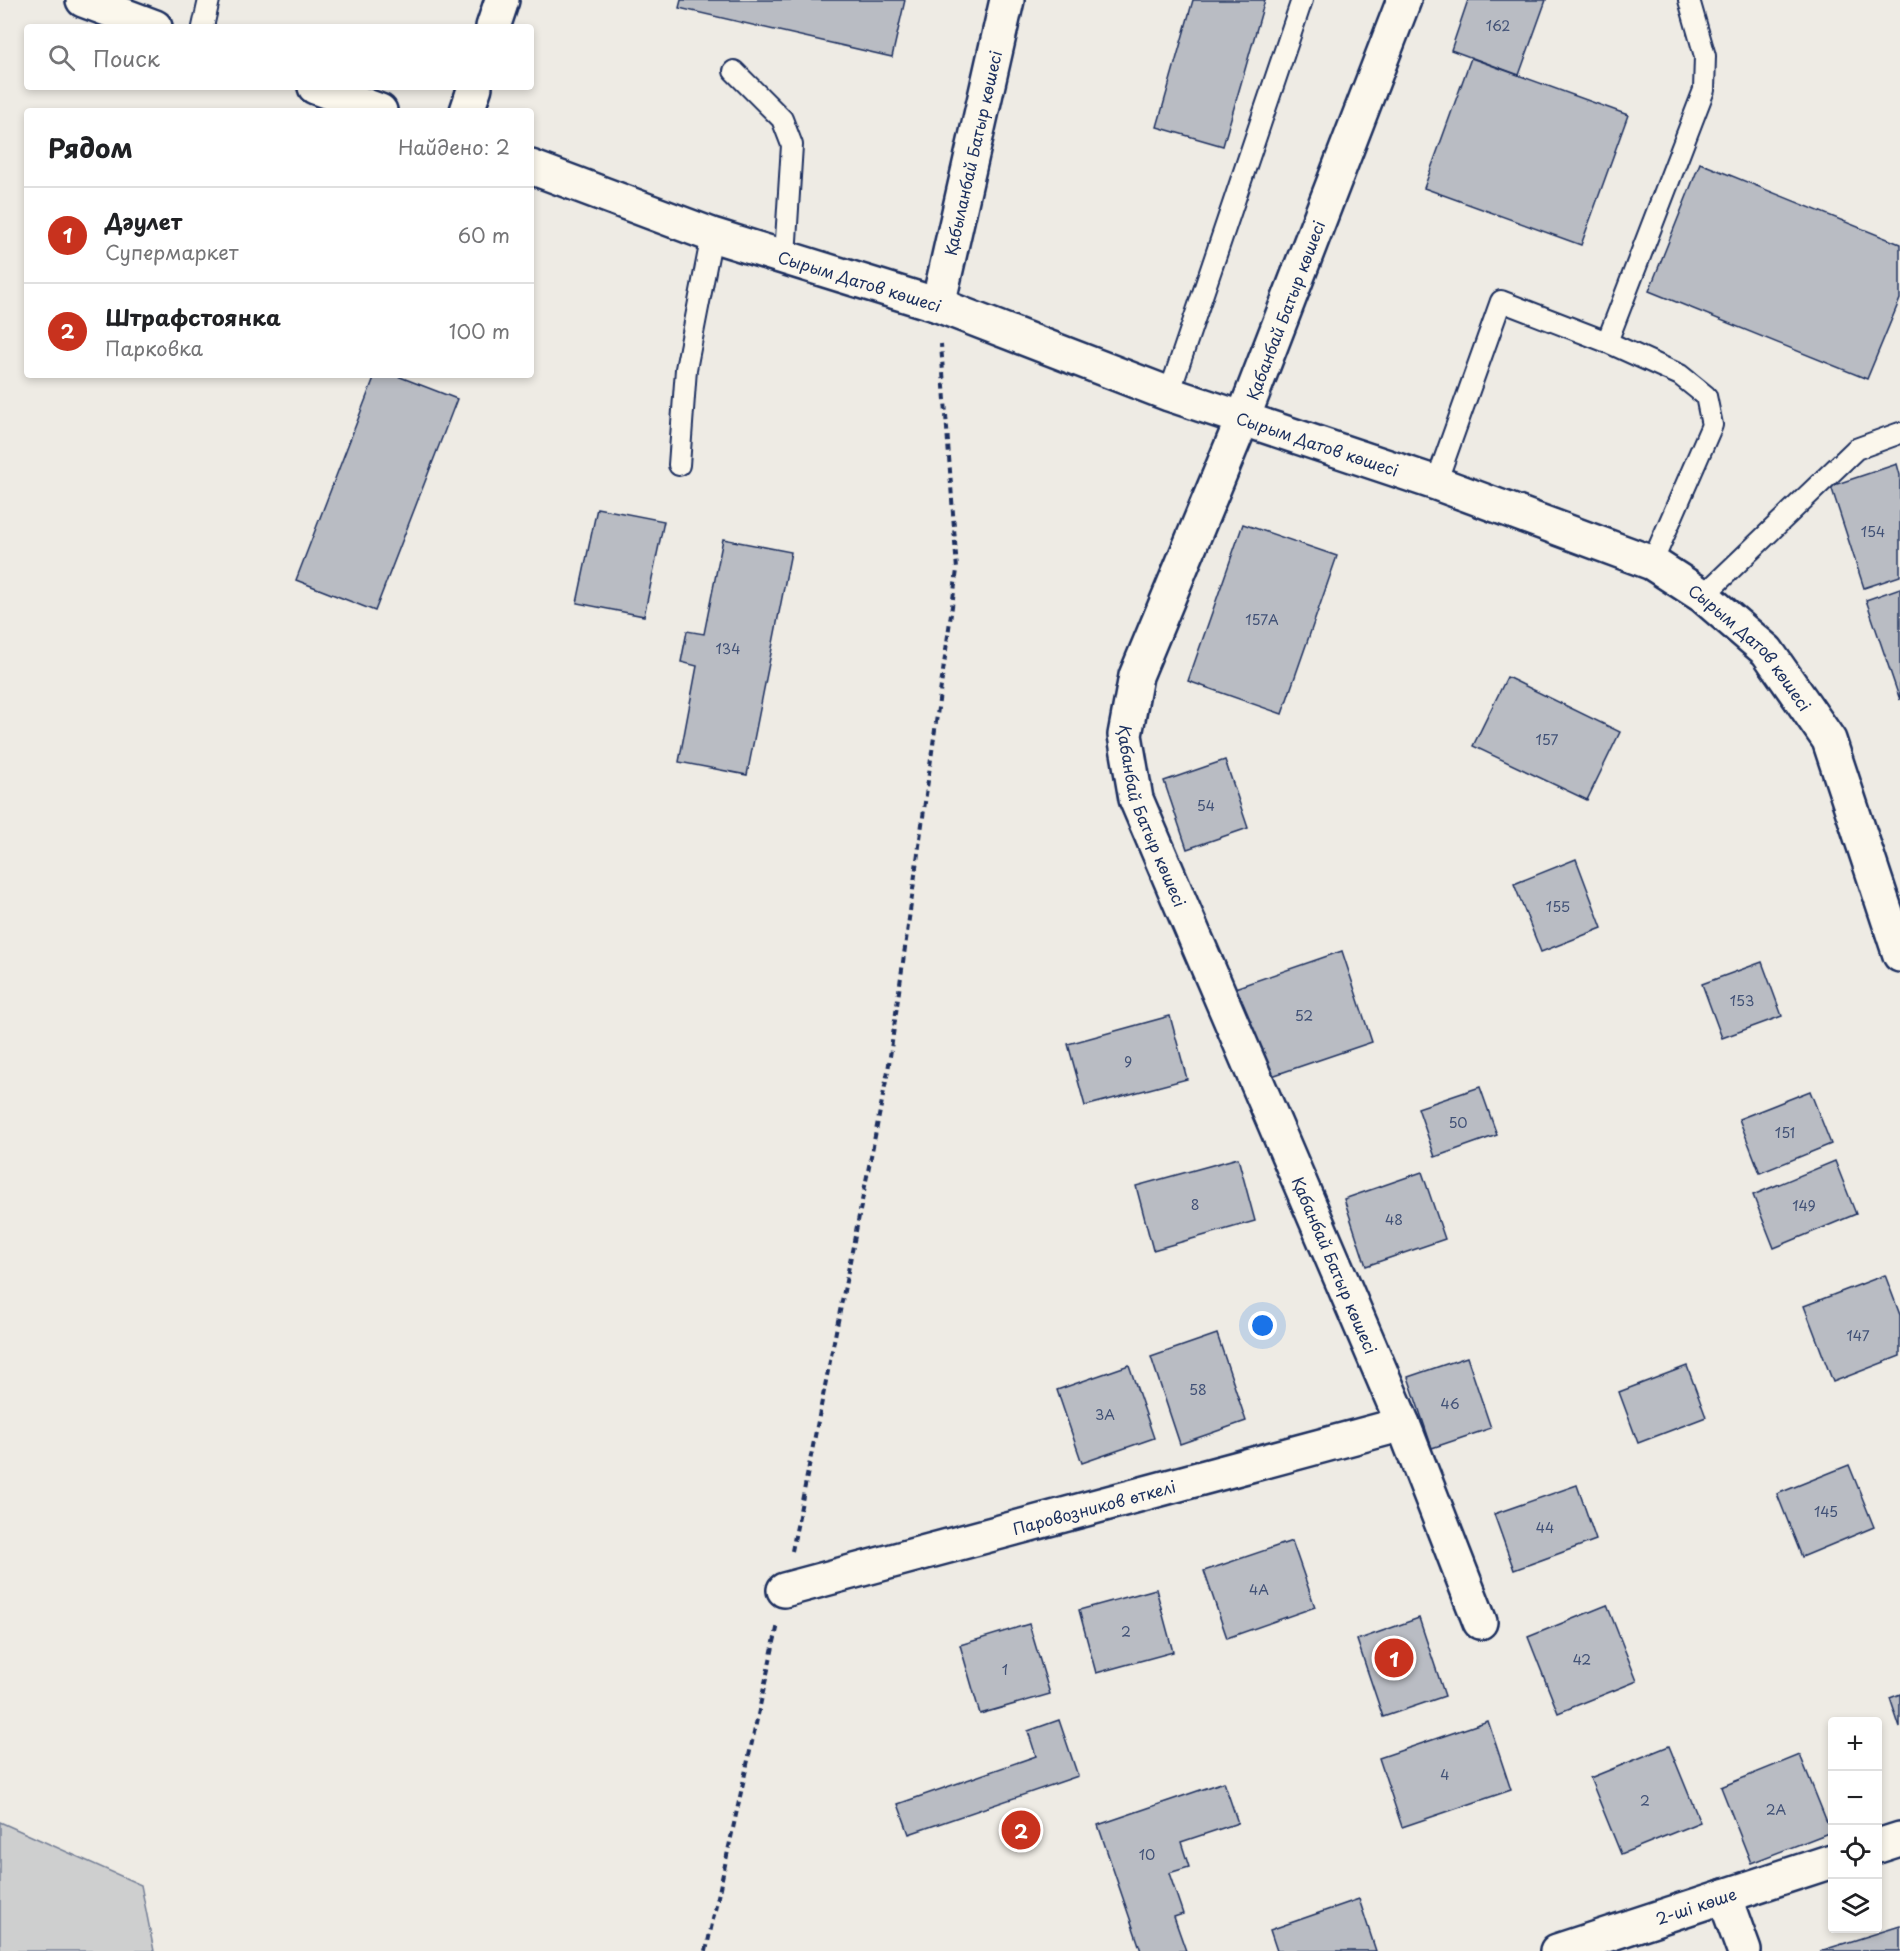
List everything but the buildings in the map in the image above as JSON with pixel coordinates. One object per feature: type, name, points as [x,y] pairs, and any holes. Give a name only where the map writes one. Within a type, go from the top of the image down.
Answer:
[{"type":"street","points":[[83,0],[147,24]]},
{"type":"street","points":[[495,24],[502,0]]},
{"type":"street","name":"Қабыланбай Батыр көшесі","points":[[938,305],[1007,0]]},
{"type":"street","name":"Қабанбай Батыр көшесі","points":[[1404,0],[1243,418],[1136,676],[1125,735],[1136,799],[1403,1424],[1480,1622]]},
{"type":"street","points":[[323,90],[372,108]]},
{"type":"street","points":[[468,108],[474,90]]},
{"type":"street","name":"Сырым Датов көшесі","points":[[534,168],[712,235],[938,305],[1169,394],[1436,483],[1652,563],[1703,596],[1767,651],[1829,740],[1900,955]]},
{"type":"street","name":"Паровозников өткелі","points":[[784,1590],[1403,1424]]},
{"type":"street","points":[[1882,1845],[1900,1839]]},
{"type":"street","name":"2-ші көше","points":[[1557,1951],[1828,1863]]},
{"type":"street","points":[[1724,1896],[1744,1951]]},
{"type":"lane","points":[[204,24],[209,0]]},
{"type":"lane","points":[[1169,394],[1302,0]]},
{"type":"lane","points":[[1608,342],[1704,90],[1705,56],[1689,0]]},
{"type":"lane","points":[[734,71],[782,119],[792,145],[785,256]]},
{"type":"lane","points":[[679,465],[686,369],[712,235]]},
{"type":"lane","points":[[1436,483],[1501,302],[1608,342],[1680,375],[1706,396],[1712,425],[1652,563]]},
{"type":"lane","points":[[1703,596],[1856,449],[1900,433]]},
{"type":"path","points":[[706,1951],[784,1590],[888,1071],[957,570],[938,305]]},
{"type":"shaded area","points":[[0,1822],[141,1885],[154,1951],[0,1951]]},
{"type":"place","name":"Дәулет","points":[[1394,1658]]},
{"type":"place","name":"Штрафстоянка","points":[[1021,1830]]}]
